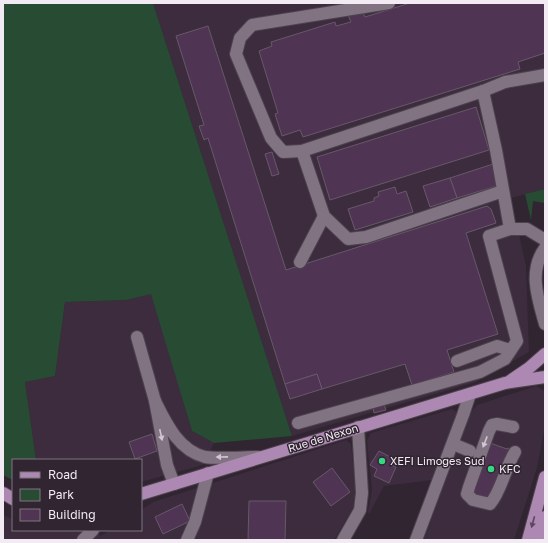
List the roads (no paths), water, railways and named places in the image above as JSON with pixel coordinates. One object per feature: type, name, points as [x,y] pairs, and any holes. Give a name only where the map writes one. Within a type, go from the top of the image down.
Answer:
[{"type":"main road","points":[[545,354],[545,366]]},
{"type":"main road","name":"Rue de Nexon","points":[[505,384],[529,368],[545,354]]},
{"type":"main road","name":"Rue de Nexon","points":[[142,494],[470,394],[505,384],[545,377]]},
{"type":"main road","points":[[528,540],[545,477]]},
{"type":"main road","points":[[3,493],[12,498]]},
{"type":"main road","points":[[539,540],[545,517]]},
{"type":"street","points":[[389,3],[252,25],[240,38],[236,54],[271,138],[283,152],[302,151],[483,91],[505,82],[545,74]]},
{"type":"street","points":[[483,91],[504,191],[510,229]]},
{"type":"street","points":[[302,151],[324,216],[348,239],[366,237],[504,191]]},
{"type":"street","points":[[300,262],[324,216]]},
{"type":"street","points":[[298,424],[480,372],[505,359],[517,341],[489,236],[510,229],[527,229],[545,240]]},
{"type":"street","points":[[545,248],[539,257],[535,276],[545,324]]},
{"type":"street","points":[[138,337],[155,401],[168,465],[174,484]]},
{"type":"street","points":[[457,361],[497,346],[510,350]]},
{"type":"street","points":[[416,540],[453,444],[470,394]]},
{"type":"street","points":[[155,401],[171,433],[196,453],[206,457],[261,457]]},
{"type":"street","points":[[513,427],[497,424],[492,425],[467,494],[473,500],[490,504],[494,499],[507,464],[515,452]]},
{"type":"street","points":[[343,540],[360,510],[362,493],[358,427]]},
{"type":"street","points":[[453,444],[470,451]]},
{"type":"street","points":[[187,540],[195,522],[208,473]]},
{"type":"street","points":[[83,540],[92,531]]},
{"type":"place","name":"XEFI Limoges Sud","points":[[382,461]]},
{"type":"place","name":"KFC","points":[[491,469]]}]
